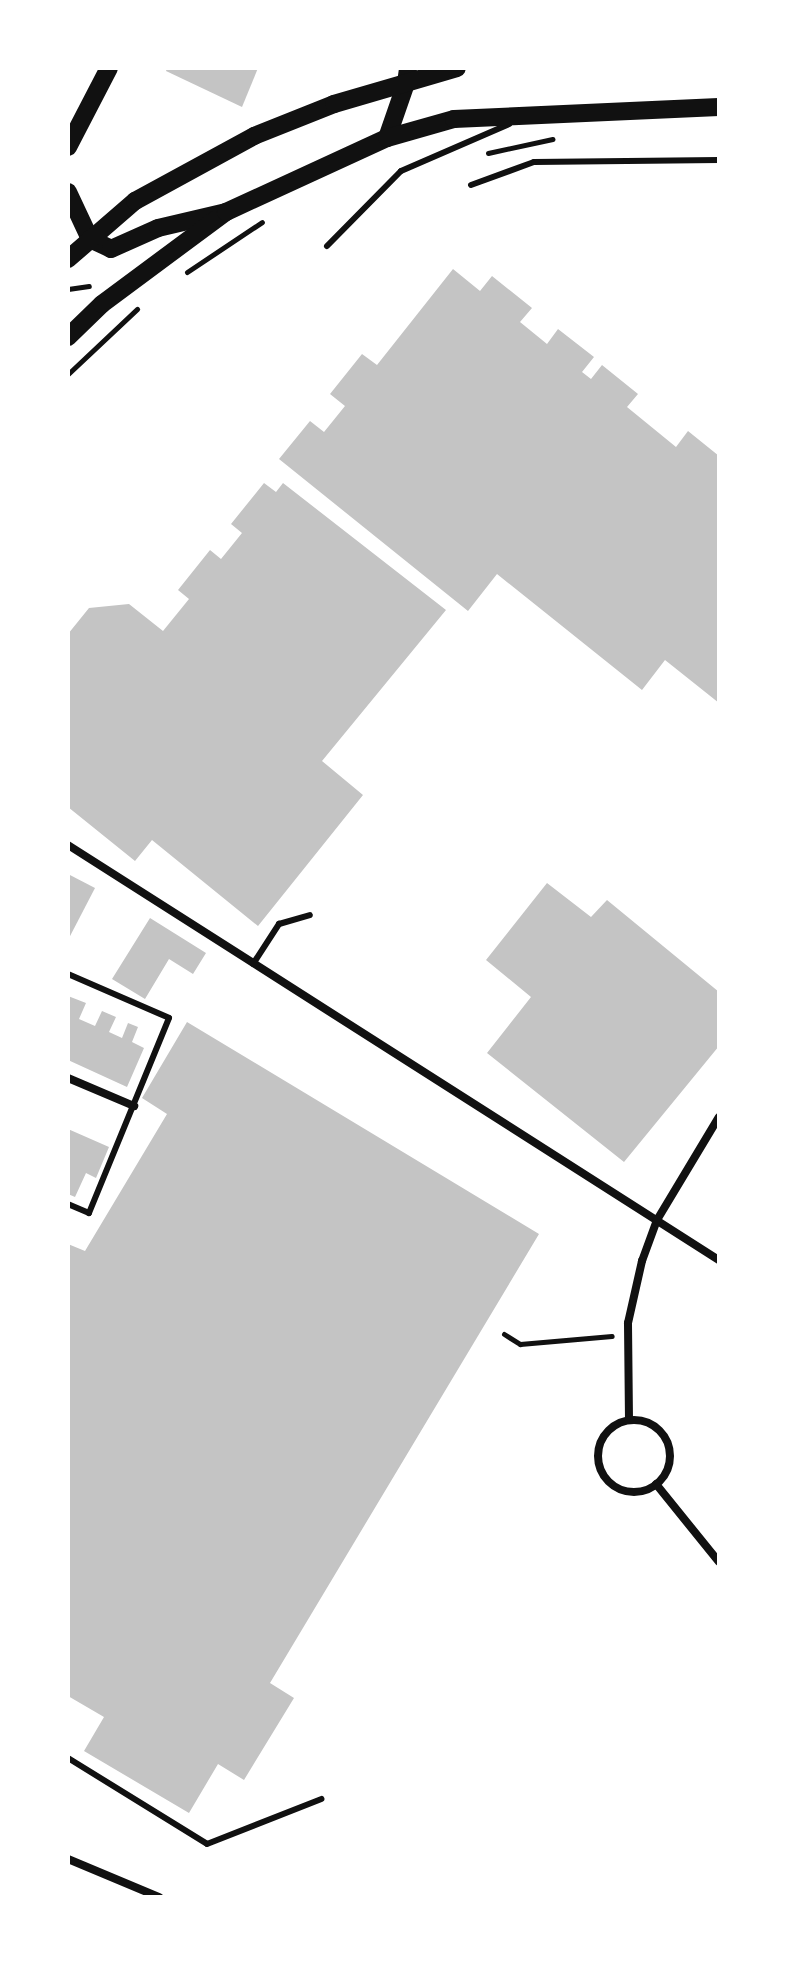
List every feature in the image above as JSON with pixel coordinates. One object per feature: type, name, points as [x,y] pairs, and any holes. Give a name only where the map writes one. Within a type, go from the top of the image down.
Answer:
[{"type":"main road","points":[[68,147],[109,68]]},
{"type":"main road","points":[[68,259],[135,201],[254,136],[407,75],[457,68]]},
{"type":"main road","points":[[387,138],[407,75]]},
{"type":"main road","points":[[68,192],[90,239],[111,249],[158,228],[226,212],[387,138],[454,119],[530,113],[719,107]]},
{"type":"main road","points":[[68,337],[102,304],[226,212]]},
{"type":"street","points":[[68,845],[719,1260]]},
{"type":"street","points":[[68,1078],[134,1106]]},
{"type":"street","points":[[629,1420],[628,1323],[642,1261],[657,1220],[719,1117]]},
{"type":"street","points":[[629,1420],[643,1421],[656,1427],[668,1444],[669,1465],[656,1484],[639,1491],[625,1491],[613,1484],[601,1467],[598,1454],[606,1434],[629,1420]]},
{"type":"street","points":[[656,1484],[719,1562]]},
{"type":"street","points":[[68,1859],[159,1897]]},
{"type":"lane","points":[[327,246],[401,171],[530,113]]},
{"type":"lane","points":[[471,185],[534,162],[719,160]]},
{"type":"lane","points":[[253,964],[279,924],[310,915]]},
{"type":"lane","points":[[68,974],[169,1018],[89,1213],[68,1204]]},
{"type":"lane","points":[[68,1758],[207,1844],[321,1799]]},
{"type":"path","points":[[481,155],[561,137]]},
{"type":"path","points":[[182,275],[271,217]]},
{"type":"path","points":[[68,374],[146,301]]},
{"type":"path","points":[[504,1334],[520,1344],[629,1334]]},
{"type":"building","points":[[167,68],[258,68],[242,107],[166,71]]},
{"type":"building","points":[[453,269],[480,291],[492,276],[532,308],[520,322],[547,344],[558,329],[594,357],[582,372],[591,379],[602,365],[638,394],[627,407],[676,447],[688,431],[719,456],[719,703],[665,660],[642,690],[497,574],[468,611],[279,459],[310,421],[324,432],[345,406],[330,394],[362,354],[377,365]]},
{"type":"building","points":[[264,483],[276,492],[283,483],[446,610],[322,761],[363,795],[258,926],[152,840],[135,861],[68,807],[68,634],[89,608],[129,604],[163,631],[189,599],[178,590],[210,550],[221,559],[242,533],[231,524]]},
{"type":"building","points":[[68,874],[95,888],[68,940]]},
{"type":"building","points":[[547,883],[591,917],[607,900],[719,992],[719,1046],[624,1162],[487,1053],[531,997],[486,960]]},
{"type":"building","points":[[150,918],[206,953],[193,974],[169,959],[145,999],[112,979]]},
{"type":"building","points":[[68,996],[86,1003],[79,1019],[95,1026],[102,1011],[116,1017],[109,1032],[122,1038],[128,1023],[138,1027],[132,1042],[144,1048],[127,1087],[68,1060]]},
{"type":"building","points":[[187,1022],[539,1234],[270,1683],[294,1698],[244,1780],[218,1764],[189,1813],[84,1751],[104,1717],[68,1696],[68,1244],[85,1251],[167,1114],[142,1098]]},
{"type":"building","points":[[68,1129],[109,1147],[96,1178],[86,1173],[75,1197],[68,1194]]}]
